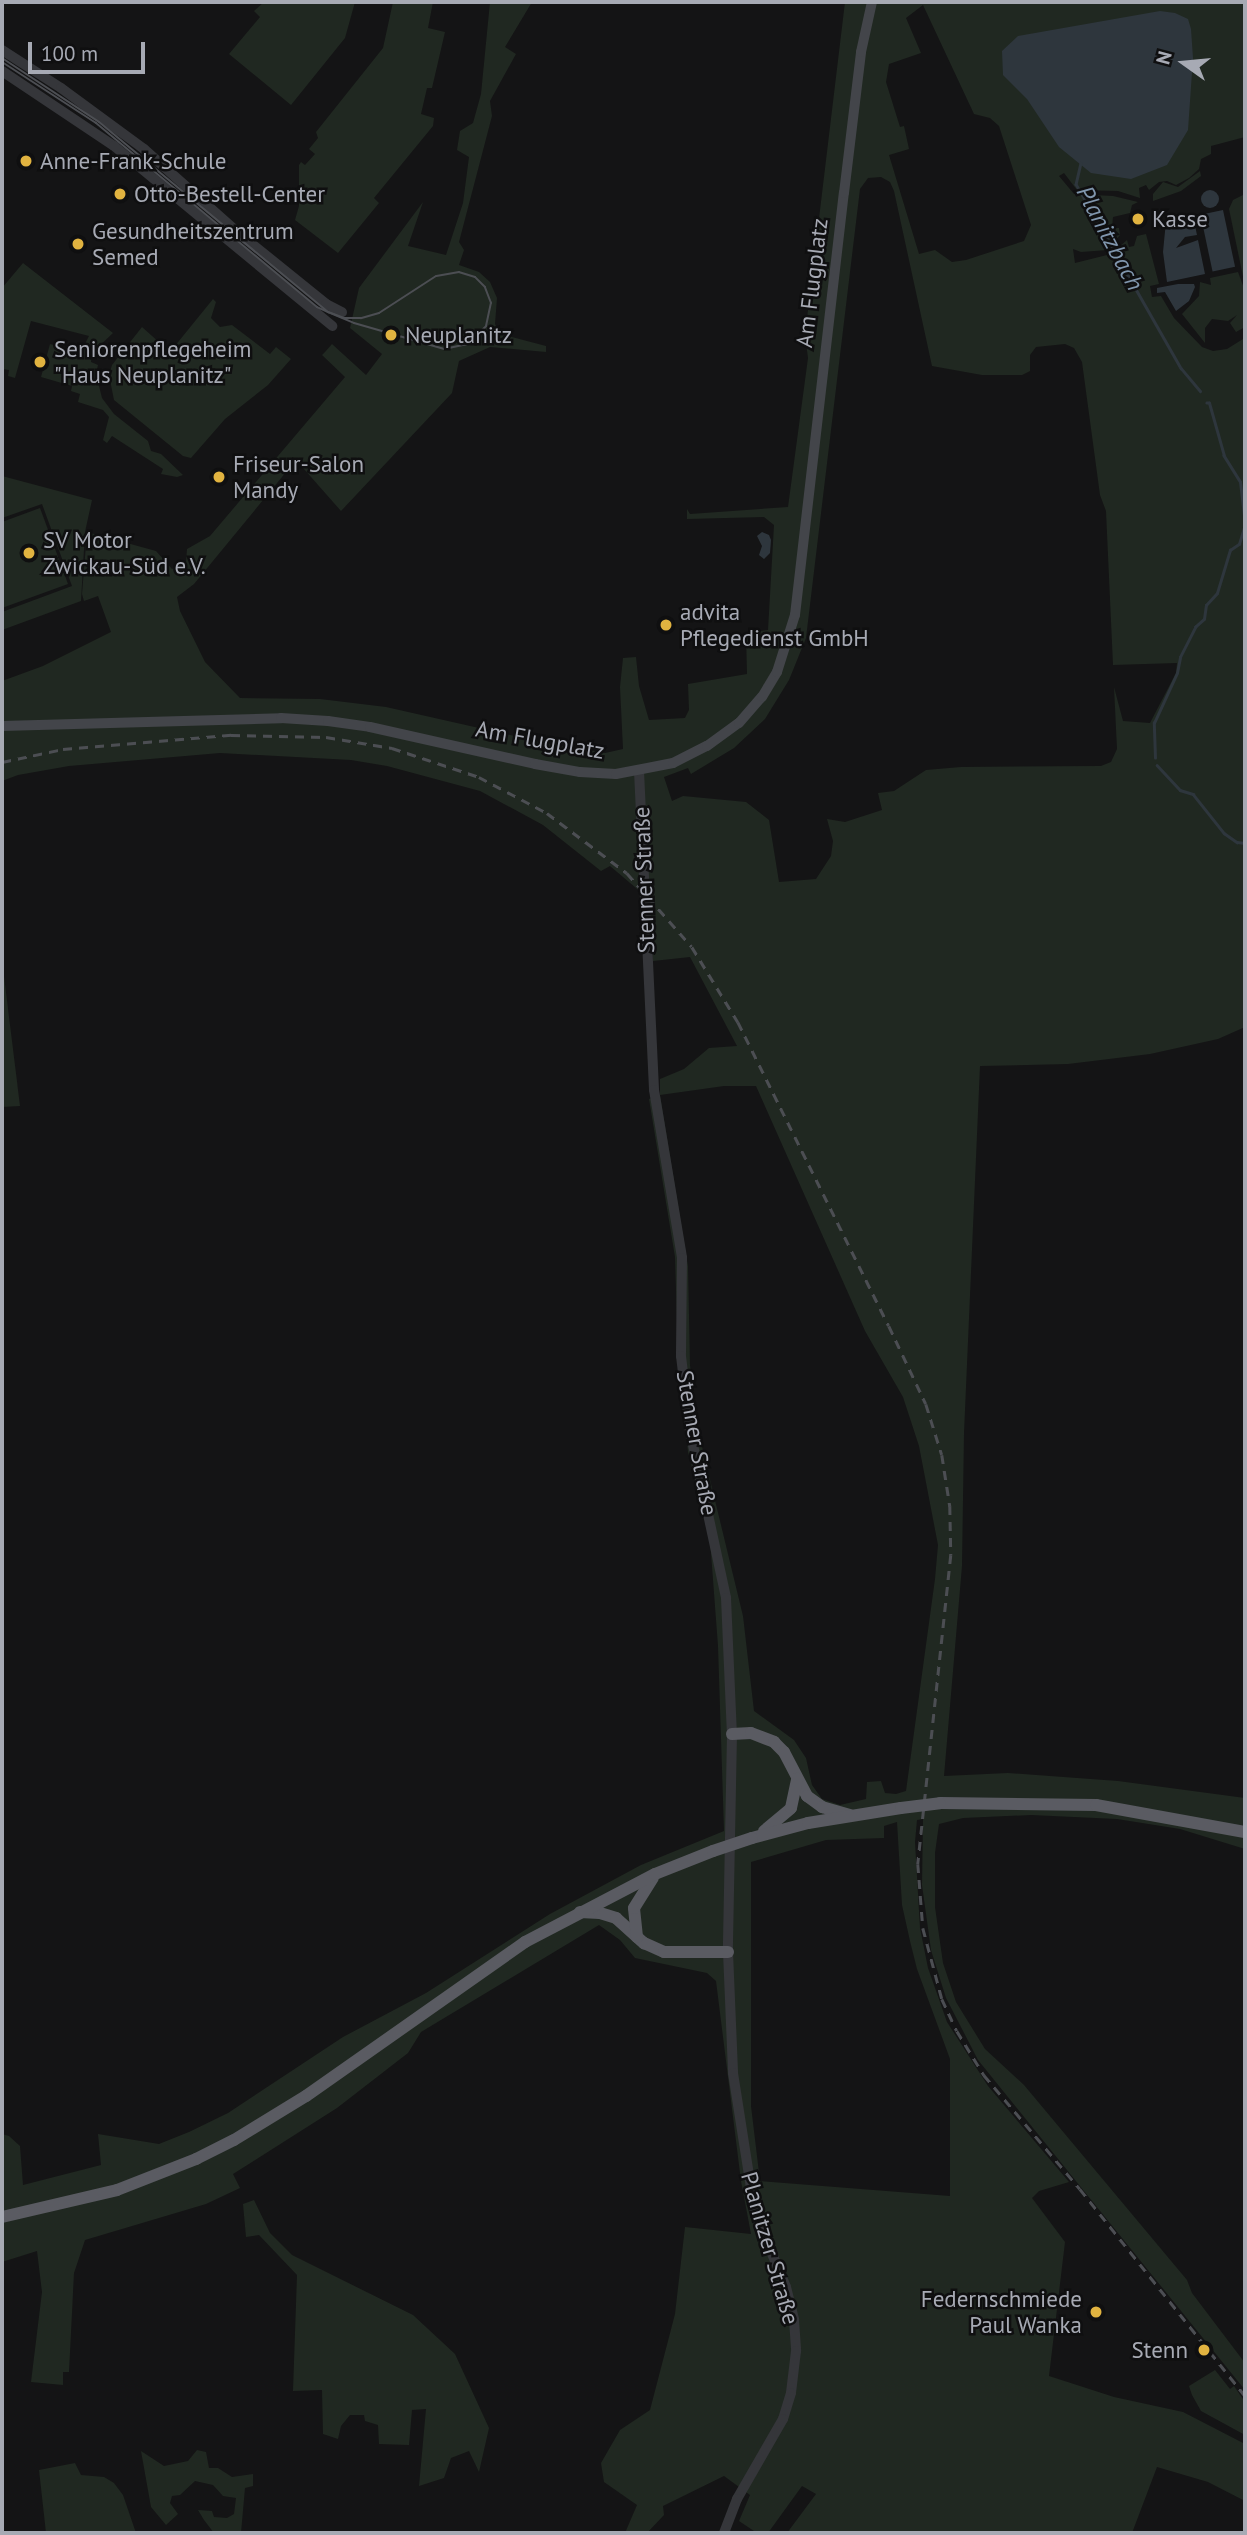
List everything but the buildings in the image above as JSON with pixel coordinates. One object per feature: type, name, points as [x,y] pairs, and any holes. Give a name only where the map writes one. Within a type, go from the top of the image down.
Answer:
[{"type":"highway","points":[[732,1734],[751,1733],[774,1742],[785,1752],[807,1796],[816,1803],[850,1815]]},
{"type":"highway","points":[[755,1837],[791,1808],[798,1777]]},
{"type":"highway","points":[[2,2217],[117,2190],[197,2159],[306,2096],[488,1965],[565,1919],[655,1874],[755,1837],[850,1815],[940,1803],[1012,1801],[1096,1805],[1245,1832]]},
{"type":"highway","points":[[637,1938],[634,1908],[655,1874]]},
{"type":"highway","points":[[578,1912],[608,1915],[637,1938],[664,1952],[728,1952]]},
{"type":"main road","name":"Am Flugplatz","points":[[2,726],[281,718],[328,721],[370,727],[580,772],[616,774],[639,771],[688,757],[733,727],[762,697],[782,660],[798,593],[861,52],[872,2]]},
{"type":"street","points":[[2,50],[61,88],[139,145],[326,304],[342,312]]},
{"type":"street","points":[[2,71],[86,126],[128,158],[331,326]]},
{"type":"street","points":[[128,158],[139,145]]},
{"type":"street","points":[[212,229],[221,217]]},
{"type":"street","name":"Stenner Straße","points":[[639,771],[640,845],[654,1090],[681,1258],[681,1356],[690,1431],[723,1574],[732,1734],[728,1952],[733,2073]]},
{"type":"street","name":"Planitzer Straße","points":[[724,2533],[737,2499],[783,2419],[796,2360],[794,2320],[786,2287],[759,2223],[750,2189],[733,2073]]},
{"type":"shaded area","points":[[264,2],[355,2],[345,38],[291,105],[229,54],[260,17],[254,11]]},
{"type":"shaded area","points":[[393,2],[433,2],[428,28],[445,32],[432,88],[427,88],[421,114],[434,118],[433,126],[374,198],[379,203],[338,253],[295,220],[299,206],[299,165],[301,162],[305,165],[315,154],[309,149],[318,138],[316,132],[383,48]]},
{"type":"shaded area","points":[[490,2],[532,2],[505,47],[516,54],[490,101],[492,116],[459,242],[464,250],[459,265],[479,272],[490,282],[497,298],[495,324],[500,334],[546,346],[546,352],[490,347],[459,361],[452,393],[341,511],[296,460],[194,584],[177,597],[180,611],[205,662],[240,698],[320,699],[386,707],[550,744],[605,753],[623,749],[620,687],[623,658],[636,657],[639,686],[649,720],[685,718],[689,710],[688,684],[747,674],[746,633],[768,630],[774,525],[764,517],[687,519],[687,509],[690,514],[788,507],[808,358],[805,335],[845,2],[1245,2],[1245,137],[1211,146],[1211,154],[1201,159],[1199,169],[1189,178],[1176,185],[1167,181],[1159,182],[1149,190],[1146,185],[1139,188],[1140,198],[1118,191],[1077,190],[1064,173],[1059,176],[1074,194],[1113,196],[1138,202],[1132,205],[1130,213],[1113,217],[1112,228],[1119,228],[1120,235],[1108,250],[1081,252],[1073,249],[1075,263],[1111,254],[1127,240],[1129,247],[1134,246],[1137,236],[1146,234],[1159,284],[1150,286],[1152,297],[1161,296],[1174,318],[1202,347],[1213,351],[1227,349],[1243,339],[1245,341],[1245,1027],[1218,1039],[1150,1054],[1068,1064],[980,1066],[964,1433],[962,1566],[944,1776],[1008,1773],[1118,1781],[1245,1798],[1245,1849],[1180,1829],[1117,1819],[1031,1815],[963,1818],[939,1824],[935,1853],[935,1907],[943,1963],[956,2002],[985,2049],[1024,2085],[1187,2280],[1192,2293],[1245,2363],[1245,2390],[978,2060],[946,1998],[931,1950],[922,1885],[923,1819],[917,1820],[915,1842],[920,1928],[928,1968],[947,2022],[988,2086],[1069,2182],[1039,2191],[1032,2198],[1065,2242],[1049,2376],[1114,2397],[1183,2412],[1245,2444],[1245,2501],[1208,2482],[1157,2467],[1132,2533],[787,2533],[816,2494],[802,2486],[768,2533],[757,2533],[739,2521],[750,2495],[724,2476],[663,2506],[664,2515],[647,2533],[625,2533],[637,2505],[604,2482],[601,2463],[620,2430],[650,2410],[675,2314],[685,2227],[751,2234],[741,2181],[716,1981],[707,1973],[635,1958],[620,1940],[599,1925],[421,2032],[408,2053],[337,2108],[233,2174],[240,2188],[206,2204],[85,2240],[74,2273],[69,2372],[63,2372],[63,2385],[31,2382],[42,2292],[37,2251],[2,2262],[2,2134],[9,2136],[20,2146],[23,2185],[101,2165],[98,2134],[159,2144],[189,2132],[228,2113],[343,2037],[426,1993],[550,1914],[641,1865],[724,1831],[718,1646],[710,1540],[688,1452],[678,1356],[675,1257],[649,1099],[660,1095],[660,1079],[684,1069],[709,1048],[737,1046],[690,957],[653,961],[649,899],[610,866],[601,871],[543,825],[480,791],[387,766],[351,760],[220,753],[69,766],[18,775],[2,781],[2,681],[43,666],[111,632],[98,596],[84,601],[82,594],[87,532],[156,551],[172,569],[186,562],[187,549],[210,536],[345,377],[322,355],[332,344],[366,375],[382,354],[350,328],[359,288],[423,202],[408,246],[446,255],[463,203],[469,157],[457,150],[460,131],[473,123],[481,94]],"holes":[[[923,5],[974,114],[990,118],[999,126],[1031,225],[1024,241],[952,262],[935,250],[919,254],[889,155],[909,149],[904,126],[900,127],[886,82],[889,64],[921,53],[906,18]],[[881,177],[890,182],[894,191],[932,366],[982,375],[1022,375],[1030,371],[1030,355],[1036,347],[1065,344],[1074,348],[1082,362],[1100,495],[1106,511],[1113,665],[1177,663],[1176,673],[1150,723],[1123,721],[1114,687],[1117,749],[1111,762],[1101,766],[961,767],[926,770],[894,791],[878,793],[882,810],[845,822],[827,819],[833,841],[831,856],[816,879],[779,882],[769,820],[746,802],[683,796],[672,801],[664,777],[688,768],[691,774],[734,748],[765,719],[789,680],[806,638],[860,189],[868,178]],[[724,1086],[756,1086],[865,1331],[903,1397],[919,1446],[938,1545],[906,1791],[896,1794],[885,1793],[881,1781],[867,1782],[866,1799],[840,1805],[822,1799],[812,1785],[806,1758],[794,1740],[754,1711],[743,1616],[698,1430],[690,1365],[688,1266],[660,1095]],[[897,1822],[902,1905],[910,1941],[917,1969],[950,2059],[950,2196],[760,2181],[751,2106],[751,1862],[826,1840],[884,1838],[884,1826]]]},
{"type":"shaded area","points":[[1160,11],[1175,13],[1188,19],[1191,29],[1193,58],[1188,130],[1167,165],[1131,179],[1091,173],[1059,147],[1027,99],[1003,75],[1002,51],[1018,36]]},
{"type":"shaded area","points":[[1200,171],[1201,176],[1181,191],[1153,201],[1153,194],[1163,182],[1178,187]]},
{"type":"shaded area","points":[[1210,190],[1216,193],[1219,199],[1216,205],[1210,208],[1204,205],[1201,199],[1204,193]]},
{"type":"shaded area","points":[[1245,194],[1245,286],[1229,209],[1233,200]]},
{"type":"shaded area","points":[[1223,210],[1235,267],[1213,272],[1201,215]]},
{"type":"shaded area","points":[[1193,216],[1197,235],[1185,237],[1176,248],[1198,240],[1205,274],[1167,282],[1163,252],[1166,221]]},
{"type":"shaded area","points":[[23,263],[113,333],[92,353],[91,362],[98,365],[96,374],[102,398],[114,414],[148,441],[151,451],[161,454],[183,475],[177,477],[161,474],[163,469],[112,436],[107,443],[103,440],[109,417],[103,410],[78,402],[80,394],[71,391],[72,386],[41,377],[50,344],[81,352],[89,336],[31,321],[15,378],[8,376],[9,370],[3,369],[2,374],[2,288]]},
{"type":"shaded area","points":[[1238,272],[1245,291],[1245,327],[1236,332],[1230,323],[1237,315],[1228,321],[1212,319],[1205,328],[1205,343],[1182,314],[1199,296],[1200,282],[1211,285],[1210,278]]},
{"type":"shaded area","points":[[1194,284],[1195,287],[1189,301],[1176,311],[1165,292],[1157,293],[1157,288]]},
{"type":"shaded area","points":[[213,299],[216,302],[211,318],[220,327],[232,325],[270,354],[276,347],[291,359],[268,385],[225,419],[191,458],[183,456],[114,400],[109,375],[112,365],[142,327],[170,352]]},
{"type":"shaded area","points":[[2,476],[92,500],[85,532],[81,601],[2,630],[2,612],[72,586],[42,504],[2,518]]},
{"type":"shaded area","name":"SV Motor Zwickau-Süd e.V.","points":[[40,508],[68,584],[2,608],[2,522]]},
{"type":"shaded area","points":[[762,532],[769,535],[771,540],[770,553],[764,559],[759,555],[762,546],[757,536]]},
{"type":"shaded area","points":[[2,960],[20,1106],[2,1107]]},
{"type":"shaded area","points":[[254,2200],[270,2233],[292,2255],[413,2315],[455,2354],[489,2428],[479,2472],[469,2451],[451,2458],[444,2478],[419,2486],[426,2409],[412,2410],[409,2445],[379,2444],[378,2425],[365,2421],[364,2415],[350,2415],[341,2426],[338,2439],[323,2434],[322,2390],[293,2391],[297,2275],[259,2235],[246,2237],[243,2204]]},
{"type":"shaded area","points":[[1215,2370],[1230,2389],[1234,2386],[1245,2402],[1245,2435],[1201,2411],[1192,2395],[1189,2386]]},
{"type":"shaded area","points":[[197,2450],[206,2452],[209,2468],[218,2468],[232,2477],[253,2474],[253,2486],[245,2488],[241,2533],[214,2533],[198,2510],[212,2511],[214,2517],[227,2518],[234,2514],[236,2498],[223,2496],[213,2485],[195,2481],[180,2495],[172,2496],[170,2503],[178,2514],[166,2525],[151,2507],[141,2451],[164,2466],[188,2461]]},
{"type":"shaded area","points":[[75,2463],[81,2475],[104,2477],[114,2483],[123,2495],[136,2533],[46,2533],[39,2470]]},
{"type":"waterway","name":"Planitzbach","points":[[1081,163],[1076,184],[1181,368],[1200,391]]},
{"type":"waterway","name":"Planitzbach","points":[[1155,758],[1154,723],[1177,673],[1180,657],[1195,627],[1204,619],[1206,605],[1217,593],[1230,550],[1239,544],[1245,524],[1240,482],[1224,456],[1207,403]]},
{"type":"waterway","name":"Planitzbach","points":[[1157,765],[1180,790],[1193,794],[1224,833],[1237,842],[1245,843]]},
{"type":"tram line","points":[[2,58],[99,122],[328,312],[354,323],[444,349],[467,344],[486,326],[491,303],[485,287],[475,277],[459,272],[436,276],[379,313],[361,318],[344,318],[328,312],[317,307],[96,123],[2,62]]},
{"type":"railway","points":[[2,762],[63,749],[231,735],[326,737],[392,748],[479,777],[547,813],[627,873],[692,947],[738,1022],[889,1326],[926,1404],[942,1455],[950,1506],[951,1555],[918,1864],[923,1928],[942,1999],[957,2031],[984,2075],[1080,2189],[1245,2396]]},
{"type":"place","name":"Anne-Frank-Schule","points":[[26,161]]},
{"type":"place","name":"Otto-Bestell-Center","points":[[120,194]]},
{"type":"place","name":"Kasse","points":[[1138,219]]},
{"type":"place","name":"Gesundheitszentrum Semed","points":[[78,244]]},
{"type":"place","name":"Neuplanitz","points":[[391,335]]},
{"type":"place","name":"Seniorenpflegeheim \"Haus Neuplanitz\"","points":[[40,362]]},
{"type":"place","name":"Friseur-Salon Mandy","points":[[219,477]]},
{"type":"place","name":"SV Motor Zwickau-Süd e.V.","points":[[29,553]]},
{"type":"place","name":"advita Pflegedienst GmbH","points":[[666,625]]},
{"type":"place","name":"Federnschmiede Paul Wanka","points":[[1096,2312]]},
{"type":"place","name":"Stenn","points":[[1204,2350]]}]
